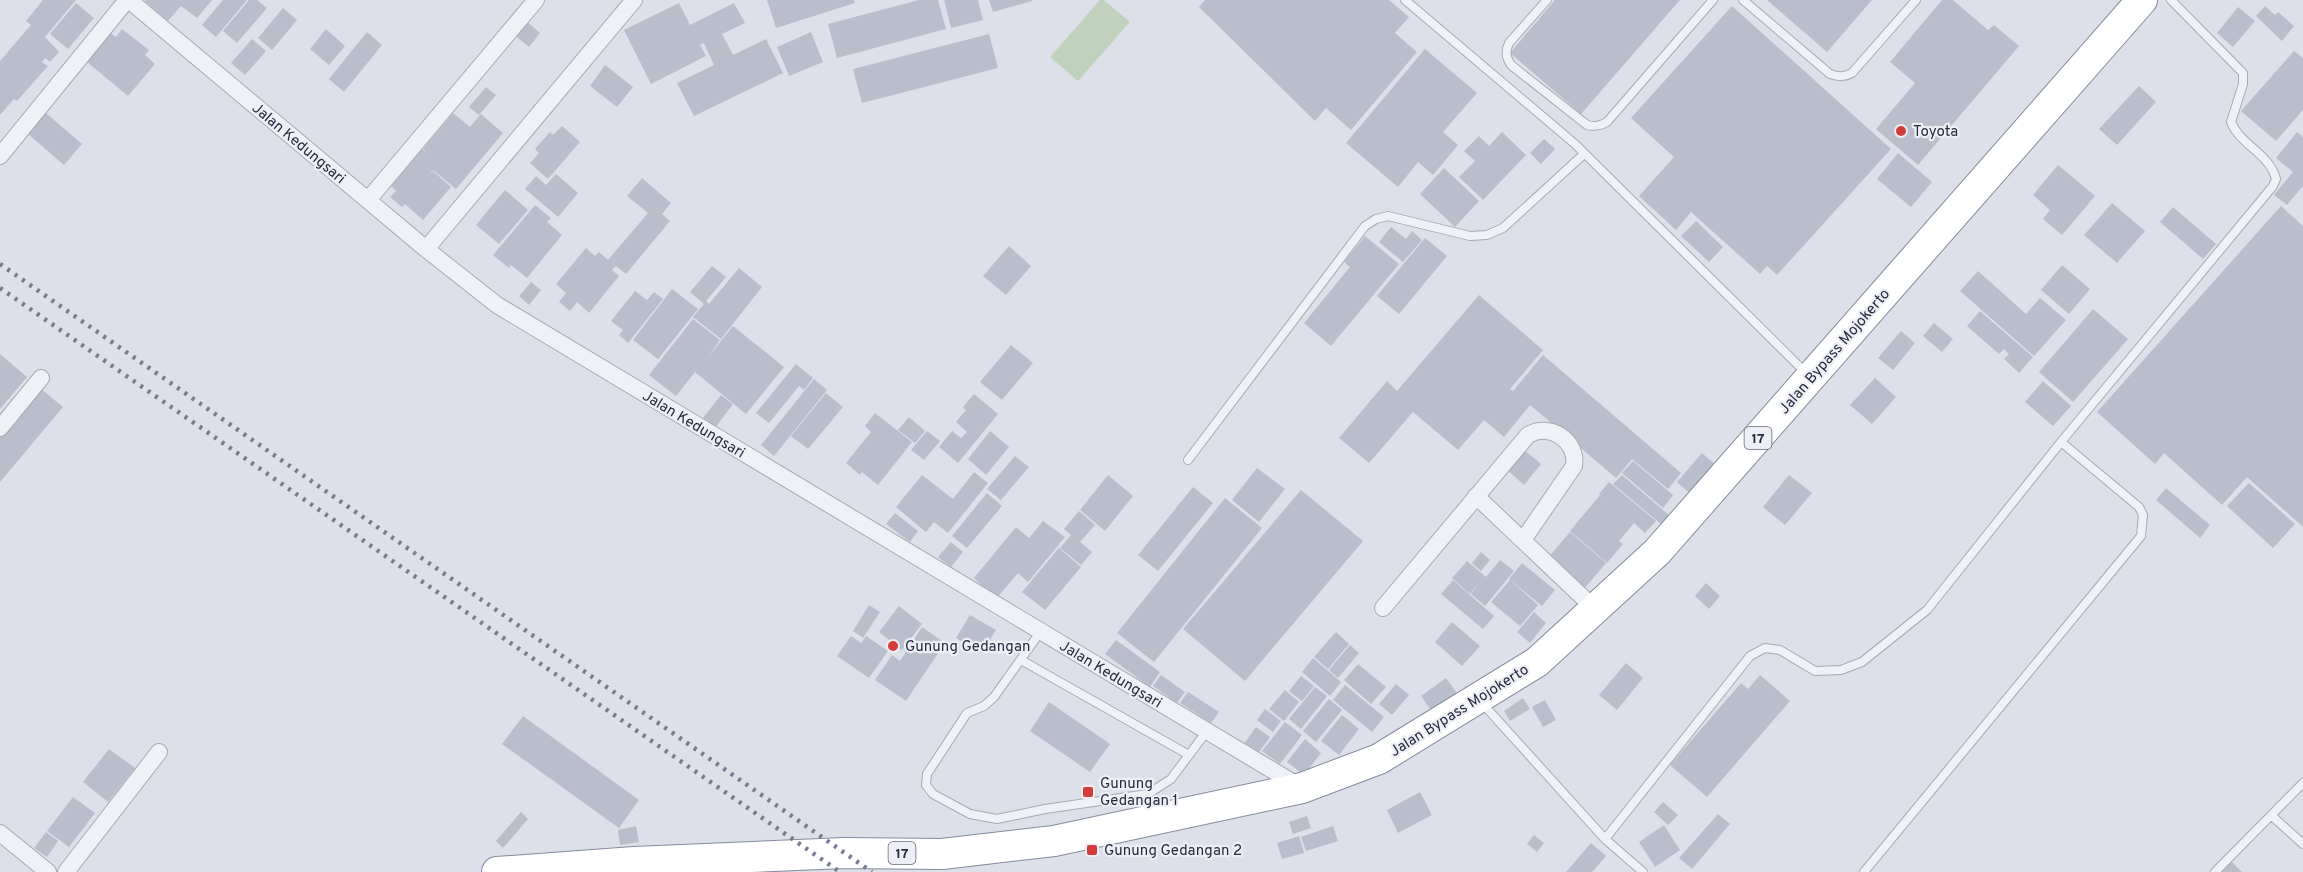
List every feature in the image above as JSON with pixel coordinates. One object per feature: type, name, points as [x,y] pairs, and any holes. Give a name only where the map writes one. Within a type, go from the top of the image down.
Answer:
[{"type":"highway","name":"Jalan Bypass Mojokerto","points":[[497,872],[634,862],[834,853],[942,854],[1054,841],[1302,788],[1379,759],[1537,662],[1657,552],[2142,0]]},
{"type":"street","points":[[0,156],[128,0]]},
{"type":"street","name":"Jalan Kedungsari","points":[[128,0],[426,249],[514,316],[1302,788]]},
{"type":"street","points":[[368,201],[536,0]]},
{"type":"street","points":[[426,249],[634,0]]},
{"type":"street","points":[[0,428],[41,378]]},
{"type":"street","points":[[1383,608],[1528,435],[1534,431],[1548,430],[1566,441],[1574,453],[1574,466],[1523,540]]},
{"type":"street","points":[[1476,496],[1594,608]]},
{"type":"street","points":[[66,872],[159,752]]},
{"type":"street","points":[[0,833],[48,872]]},
{"type":"lane","points":[[1405,0],[1584,154],[1811,378]]},
{"type":"lane","points":[[1547,0],[1509,43],[1506,51],[1507,59],[1511,65],[1587,125],[1593,127],[1607,122],[1713,0]]},
{"type":"lane","points":[[1743,0],[1830,74],[1839,77],[1852,73],[1916,0]]},
{"type":"lane","points":[[1605,839],[1750,656],[1765,648],[1780,650],[1815,671],[1841,670],[1862,662],[1927,610],[2061,442],[2268,194],[2276,179],[2269,163],[2235,130],[2231,122],[2243,84],[2243,73],[2171,0]]},
{"type":"lane","points":[[1188,460],[1365,226],[1376,219],[1388,216],[1470,236],[1487,235],[1503,228],[1584,154]]},
{"type":"lane","points":[[1864,872],[2141,536],[2143,515],[2139,507],[2061,442]]},
{"type":"lane","points":[[1041,631],[994,697],[984,706],[967,713],[927,774],[926,785],[933,794],[970,813],[997,819],[1045,809],[1149,794],[1171,779],[1207,731]]},
{"type":"lane","points":[[1021,660],[1189,755]]},
{"type":"lane","points":[[1478,698],[1605,839],[1643,872]]},
{"type":"lane","points":[[2215,872],[2303,783]]},
{"type":"lane","points":[[2272,816],[2303,844]]},
{"type":"green space","points":[[1100,0],[1104,0],[1130,22],[1078,81],[1050,57]]},
{"type":"building","points":[[43,0],[76,0],[45,37],[59,52],[50,62],[45,58],[42,62],[48,66],[17,101],[14,99],[0,115],[0,61],[31,25],[26,21]]},
{"type":"building","points":[[146,0],[212,0],[197,18],[181,6],[168,21]]},
{"type":"building","points":[[223,0],[247,0],[216,37],[202,25]]},
{"type":"building","points":[[249,0],[257,0],[267,8],[237,43],[223,31]]},
{"type":"building","points":[[767,0],[854,0],[855,3],[776,28]]},
{"type":"building","points":[[919,0],[938,0],[946,29],[837,58],[828,24]]},
{"type":"building","points":[[944,0],[978,0],[983,20],[951,28]]},
{"type":"building","points":[[989,0],[1032,0],[1032,1],[993,12]]},
{"type":"building","points":[[1205,0],[1389,0],[1409,17],[1395,33],[1417,52],[1351,130],[1326,108],[1315,121],[1199,7]]},
{"type":"building","points":[[1555,0],[1680,0],[1581,114],[1510,53]]},
{"type":"building","points":[[1767,0],[1872,0],[1827,52]]},
{"type":"building","points":[[1942,0],[1953,0],[1988,30],[1994,25],[2019,46],[1918,165],[1876,129],[1915,83],[1890,62]]},
{"type":"building","points":[[76,3],[94,18],[68,49],[50,34]]},
{"type":"building","points":[[679,3],[690,25],[734,3],[745,23],[722,34],[733,55],[766,39],[783,73],[694,116],[677,83],[714,65],[704,43],[700,45],[706,56],[651,84],[624,30]]},
{"type":"building","points":[[1732,6],[1891,149],[1777,275],[1767,266],[1760,274],[1691,212],[1676,230],[1639,196],[1674,157],[1631,118]]},
{"type":"building","points":[[2265,6],[2275,15],[2278,12],[2294,26],[2282,41],[2256,16]]},
{"type":"building","points":[[2238,7],[2255,21],[2233,47],[2217,33]]},
{"type":"building","points":[[283,8],[297,20],[272,50],[258,38]]},
{"type":"building","points":[[525,20],[540,33],[529,47],[513,34]]},
{"type":"building","points":[[122,29],[149,50],[145,55],[155,64],[128,96],[87,62],[110,33],[116,37]]},
{"type":"building","points":[[326,29],[345,46],[329,65],[310,49]]},
{"type":"building","points":[[367,32],[382,45],[344,92],[329,79]]},
{"type":"building","points":[[811,32],[823,62],[789,76],[777,47]]},
{"type":"building","points":[[989,34],[998,68],[862,103],[853,69]]},
{"type":"building","points":[[252,39],[266,51],[245,75],[231,63]]},
{"type":"building","points":[[1425,49],[1477,93],[1443,132],[1458,145],[1433,175],[1418,162],[1398,187],[1346,143]]},
{"type":"building","points":[[2294,51],[2303,58],[2303,110],[2276,141],[2241,111]]},
{"type":"building","points":[[605,65],[633,87],[617,107],[590,86]]},
{"type":"building","points":[[2139,86],[2156,102],[2117,145],[2099,129]]},
{"type":"building","points":[[486,87],[496,95],[479,115],[469,107]]},
{"type":"building","points":[[46,113],[82,144],[64,165],[28,134]]},
{"type":"building","points":[[453,113],[470,127],[481,114],[503,133],[456,189],[433,170],[428,176],[433,171],[451,187],[423,220],[405,204],[402,207],[390,197],[396,191],[391,186],[422,149],[430,156],[423,149]]},
{"type":"building","points":[[562,126],[580,142],[548,179],[530,163],[539,153],[535,149],[550,132],[553,135]]},
{"type":"building","points":[[1502,132],[1526,155],[1483,200],[1459,177],[1475,161],[1464,151],[1479,136],[1489,146]]},
{"type":"building","points":[[2297,132],[2303,137],[2303,186],[2287,205],[2274,195],[2293,172],[2276,158]]},
{"type":"building","points":[[1544,139],[1555,149],[1541,164],[1530,153]]},
{"type":"building","points":[[1898,153],[1932,182],[1911,207],[1877,179]]},
{"type":"building","points":[[2058,165],[2095,196],[2062,235],[2043,219],[2050,210],[2033,195]]},
{"type":"building","points":[[1444,168],[1479,201],[1455,227],[1420,194]]},
{"type":"building","points":[[556,174],[578,193],[558,217],[525,189],[536,176],[546,185]]},
{"type":"building","points":[[642,178],[671,203],[662,214],[670,221],[626,274],[616,266],[612,270],[619,276],[589,313],[577,302],[570,311],[559,302],[566,293],[556,284],[586,248],[595,256],[599,252],[608,260],[648,213],[627,196]]},
{"type":"building","points":[[505,190],[528,210],[499,244],[476,225]]},
{"type":"building","points":[[2112,203],[2145,231],[2117,263],[2084,235]]},
{"type":"building","points":[[535,205],[551,218],[547,222],[562,235],[527,278],[511,265],[509,268],[493,255]]},
{"type":"building","points":[[2281,206],[2303,226],[2303,527],[2247,477],[2222,505],[2164,453],[2155,464],[2097,412]]},
{"type":"building","points":[[2173,207],[2216,244],[2203,259],[2160,222]]},
{"type":"building","points":[[1696,221],[1723,247],[1709,262],[1681,236]]},
{"type":"building","points":[[1391,227],[1406,239],[1412,231],[1422,240],[1403,262],[1379,242]]},
{"type":"building","points":[[1365,236],[1399,264],[1331,346],[1304,323],[1350,267],[1344,262]]},
{"type":"building","points":[[1425,238],[1447,256],[1399,314],[1377,296]]},
{"type":"building","points":[[1009,246],[1031,266],[1006,295],[983,276]]},
{"type":"building","points":[[2062,265],[2090,289],[2069,314],[2041,290]]},
{"type":"building","points":[[712,266],[726,277],[706,301],[709,304],[739,268],[762,287],[721,339],[693,317],[704,304],[690,292]]},
{"type":"building","points":[[1978,271],[2026,314],[2040,298],[2066,320],[2034,356],[1960,291]]},
{"type":"building","points":[[531,282],[541,290],[529,305],[519,296]]},
{"type":"building","points":[[672,289],[698,309],[658,359],[633,340]]},
{"type":"building","points":[[635,291],[647,300],[654,292],[663,299],[628,343],[619,335],[623,330],[611,321]]},
{"type":"building","points":[[1479,295],[1543,350],[1510,389],[1513,391],[1543,355],[1681,473],[1668,489],[1632,459],[1616,478],[1530,405],[1504,437],[1484,420],[1458,450],[1413,412],[1369,463],[1339,438],[1387,381],[1397,391]]},
{"type":"building","points":[[2093,309],[2128,339],[2073,402],[2039,372]]},
{"type":"building","points":[[1980,311],[2033,357],[2019,373],[2004,359],[2009,354],[2004,349],[1999,354],[1967,326]]},
{"type":"building","points":[[693,319],[720,340],[708,357],[733,326],[784,367],[746,414],[695,372],[676,396],[649,375]]},
{"type":"building","points":[[1934,323],[1953,339],[1942,352],[1923,336]]},
{"type":"building","points":[[1901,331],[1915,343],[1893,370],[1878,358]]},
{"type":"building","points":[[1011,345],[1033,363],[1002,400],[980,382]]},
{"type":"building","points":[[0,354],[27,377],[0,409]]},
{"type":"building","points":[[796,364],[813,378],[804,390],[799,386],[769,423],[756,413]]},
{"type":"building","points":[[1875,378],[1896,397],[1872,424],[1850,405]]},
{"type":"building","points":[[814,379],[827,390],[774,456],[761,445]]},
{"type":"building","points":[[2043,381],[2071,406],[2053,426],[2025,402]]},
{"type":"building","points":[[40,388],[63,407],[0,482],[0,436]]},
{"type":"building","points":[[826,393],[843,407],[808,449],[791,436]]},
{"type":"building","points":[[974,394],[998,414],[958,463],[939,447],[952,431],[961,438],[967,432],[956,422],[966,410],[963,407]]},
{"type":"building","points":[[721,395],[733,404],[715,428],[703,418]]},
{"type":"building","points":[[875,413],[912,442],[878,485],[862,472],[860,475],[846,463],[871,432],[865,426]]},
{"type":"building","points":[[909,417],[925,431],[915,443],[898,430]]},
{"type":"building","points":[[927,431],[940,441],[924,460],[911,450]]},
{"type":"building","points":[[990,431],[1009,447],[986,475],[968,459]]},
{"type":"building","points":[[1523,449],[1541,464],[1524,485],[1506,469]]},
{"type":"building","points":[[1702,453],[1717,466],[1692,495],[1677,482]]},
{"type":"building","points":[[1015,456],[1029,467],[1001,500],[987,489]]},
{"type":"building","points":[[1633,461],[1673,495],[1663,508],[1622,473]]},
{"type":"building","points":[[1257,468],[1285,489],[1259,522],[1232,500]]},
{"type":"building","points":[[974,472],[988,483],[948,533],[934,522],[926,532],[896,507],[922,475],[953,499]]},
{"type":"building","points":[[1108,475],[1133,496],[1105,531],[1080,510]]},
{"type":"building","points":[[1622,475],[1669,515],[1661,524],[1613,484]]},
{"type":"building","points":[[1789,475],[1812,493],[1785,525],[1763,507]]},
{"type":"building","points":[[1609,482],[1656,521],[1645,533],[1634,523],[1619,541],[1623,544],[1607,563],[1570,531],[1600,495],[1613,505],[1599,494]]},
{"type":"building","points":[[2249,483],[2295,524],[2273,548],[2227,506]]},
{"type":"building","points":[[1193,487],[1213,503],[1158,571],[1138,555]]},
{"type":"building","points":[[2166,488],[2210,525],[2200,538],[2156,500]]},
{"type":"building","points":[[1301,490],[1363,541],[1245,681],[1183,629]]},
{"type":"building","points":[[987,493],[1002,506],[967,548],[952,536]]},
{"type":"building","points":[[1225,498],[1262,528],[1154,662],[1117,633]]},
{"type":"building","points":[[1079,511],[1095,525],[1080,542],[1092,552],[1081,565],[1060,548],[1071,535],[1064,529]]},
{"type":"building","points":[[895,513],[918,531],[910,542],[886,524]]},
{"type":"building","points":[[1043,521],[1065,537],[1028,582],[1018,573],[996,599],[974,578],[1016,527],[1029,538]]},
{"type":"building","points":[[1570,532],[1606,563],[1583,590],[1547,559]]},
{"type":"building","points":[[951,542],[963,552],[951,567],[938,557]]},
{"type":"building","points":[[1059,548],[1081,567],[1045,610],[1022,592]]},
{"type":"building","points":[[1481,552],[1490,560],[1481,571],[1472,563]]},
{"type":"building","points":[[1500,560],[1514,571],[1485,606],[1471,594],[1479,583],[1470,594],[1452,578],[1467,561],[1486,577]]},
{"type":"building","points":[[1522,563],[1555,590],[1542,606],[1509,579]]},
{"type":"building","points":[[1453,580],[1494,616],[1483,629],[1441,594]]},
{"type":"building","points":[[1510,580],[1538,605],[1520,626],[1491,602]]},
{"type":"building","points":[[1706,583],[1720,596],[1709,609],[1695,596]]},
{"type":"building","points":[[869,605],[880,612],[863,638],[853,631]]},
{"type":"building","points":[[899,606],[922,624],[902,650],[879,632]]},
{"type":"building","points":[[1534,612],[1546,623],[1530,643],[1517,632]]},
{"type":"building","points":[[970,615],[996,630],[982,653],[956,638]]},
{"type":"building","points":[[1452,622],[1480,646],[1462,666],[1435,642]]},
{"type":"building","points":[[922,627],[945,643],[906,701],[875,680],[892,655],[900,661]]},
{"type":"building","points":[[1336,632],[1349,644],[1328,669],[1314,657]]},
{"type":"building","points":[[851,636],[861,643],[866,636],[888,651],[869,678],[837,656]]},
{"type":"building","points":[[1116,640],[1160,672],[1150,687],[1105,654]]},
{"type":"building","points":[[1350,645],[1359,653],[1338,678],[1329,670]]},
{"type":"building","points":[[1313,658],[1341,682],[1330,696],[1302,672]]},
{"type":"building","points":[[1626,663],[1643,678],[1617,710],[1599,695]]},
{"type":"building","points":[[1358,664],[1386,687],[1371,704],[1344,680]]},
{"type":"building","points":[[1161,675],[1185,692],[1177,703],[1153,686]]},
{"type":"building","points":[[1760,675],[1790,701],[1707,797],[1670,765],[1741,683],[1748,689]]},
{"type":"building","points":[[1301,676],[1314,686],[1302,701],[1289,691]]},
{"type":"building","points":[[1446,678],[1459,696],[1434,714],[1421,696]]},
{"type":"building","points":[[1396,684],[1409,695],[1392,715],[1379,704]]},
{"type":"building","points":[[1345,685],[1384,717],[1372,732],[1333,700]]},
{"type":"building","points":[[1315,687],[1327,696],[1301,729],[1289,719]]},
{"type":"building","points":[[1285,690],[1299,702],[1284,721],[1269,709]]},
{"type":"building","points":[[1188,692],[1219,712],[1211,723],[1180,703]]},
{"type":"building","points":[[1523,698],[1530,709],[1510,721],[1504,711]]},
{"type":"building","points":[[1329,699],[1342,710],[1316,742],[1303,731]]},
{"type":"building","points":[[1545,700],[1556,720],[1543,727],[1532,707]]},
{"type":"building","points":[[1049,702],[1110,744],[1090,772],[1030,731]]},
{"type":"building","points":[[1265,709],[1281,721],[1273,732],[1257,720]]},
{"type":"building","points":[[1342,715],[1359,729],[1339,755],[1321,741]]},
{"type":"building","points":[[523,716],[639,800],[619,828],[502,744]]},
{"type":"building","points":[[1285,722],[1302,735],[1280,764],[1262,751]]},
{"type":"building","points":[[1256,727],[1270,737],[1257,755],[1243,745]]},
{"type":"building","points":[[1305,739],[1321,753],[1304,775],[1287,762]]},
{"type":"building","points":[[109,749],[135,768],[108,802],[83,782]]},
{"type":"building","points":[[1420,792],[1432,815],[1398,833],[1387,810]]},
{"type":"building","points":[[73,797],[95,813],[69,847],[47,831]]},
{"type":"building","points":[[1663,802],[1678,815],[1668,825],[1654,812]]},
{"type":"building","points":[[521,812],[528,819],[503,848],[496,841]]},
{"type":"building","points":[[1718,814],[1730,824],[1692,869],[1679,858]]},
{"type":"building","points":[[1307,816],[1311,828],[1293,834],[1289,822]]},
{"type":"building","points":[[1664,825],[1680,850],[1655,867],[1639,842]]},
{"type":"building","points":[[636,826],[639,842],[620,845],[618,830]]},
{"type":"building","points":[[1333,826],[1338,841],[1306,851],[1301,837]]},
{"type":"building","points":[[46,832],[58,841],[47,857],[34,848]]},
{"type":"building","points":[[1534,835],[1544,843],[1537,852],[1527,844]]},
{"type":"building","points":[[1299,836],[1304,853],[1282,859],[1277,843]]},
{"type":"building","points":[[1591,843],[1606,856],[1592,872],[1566,872]]},
{"type":"building","points":[[2231,861],[2242,872],[2221,872]]},
{"type":"railway","points":[[0,264],[872,872]]},
{"type":"railway","points":[[0,288],[840,872]]},
{"type":"place","name":"Toyota","points":[[1901,131]]},
{"type":"place","name":"Gunung Gedangan","points":[[893,646]]},
{"type":"place","name":"Gunung Gedangan 1","points":[[1088,792]]},
{"type":"place","name":"Gunung Gedangan 2","points":[[1092,850]]}]
